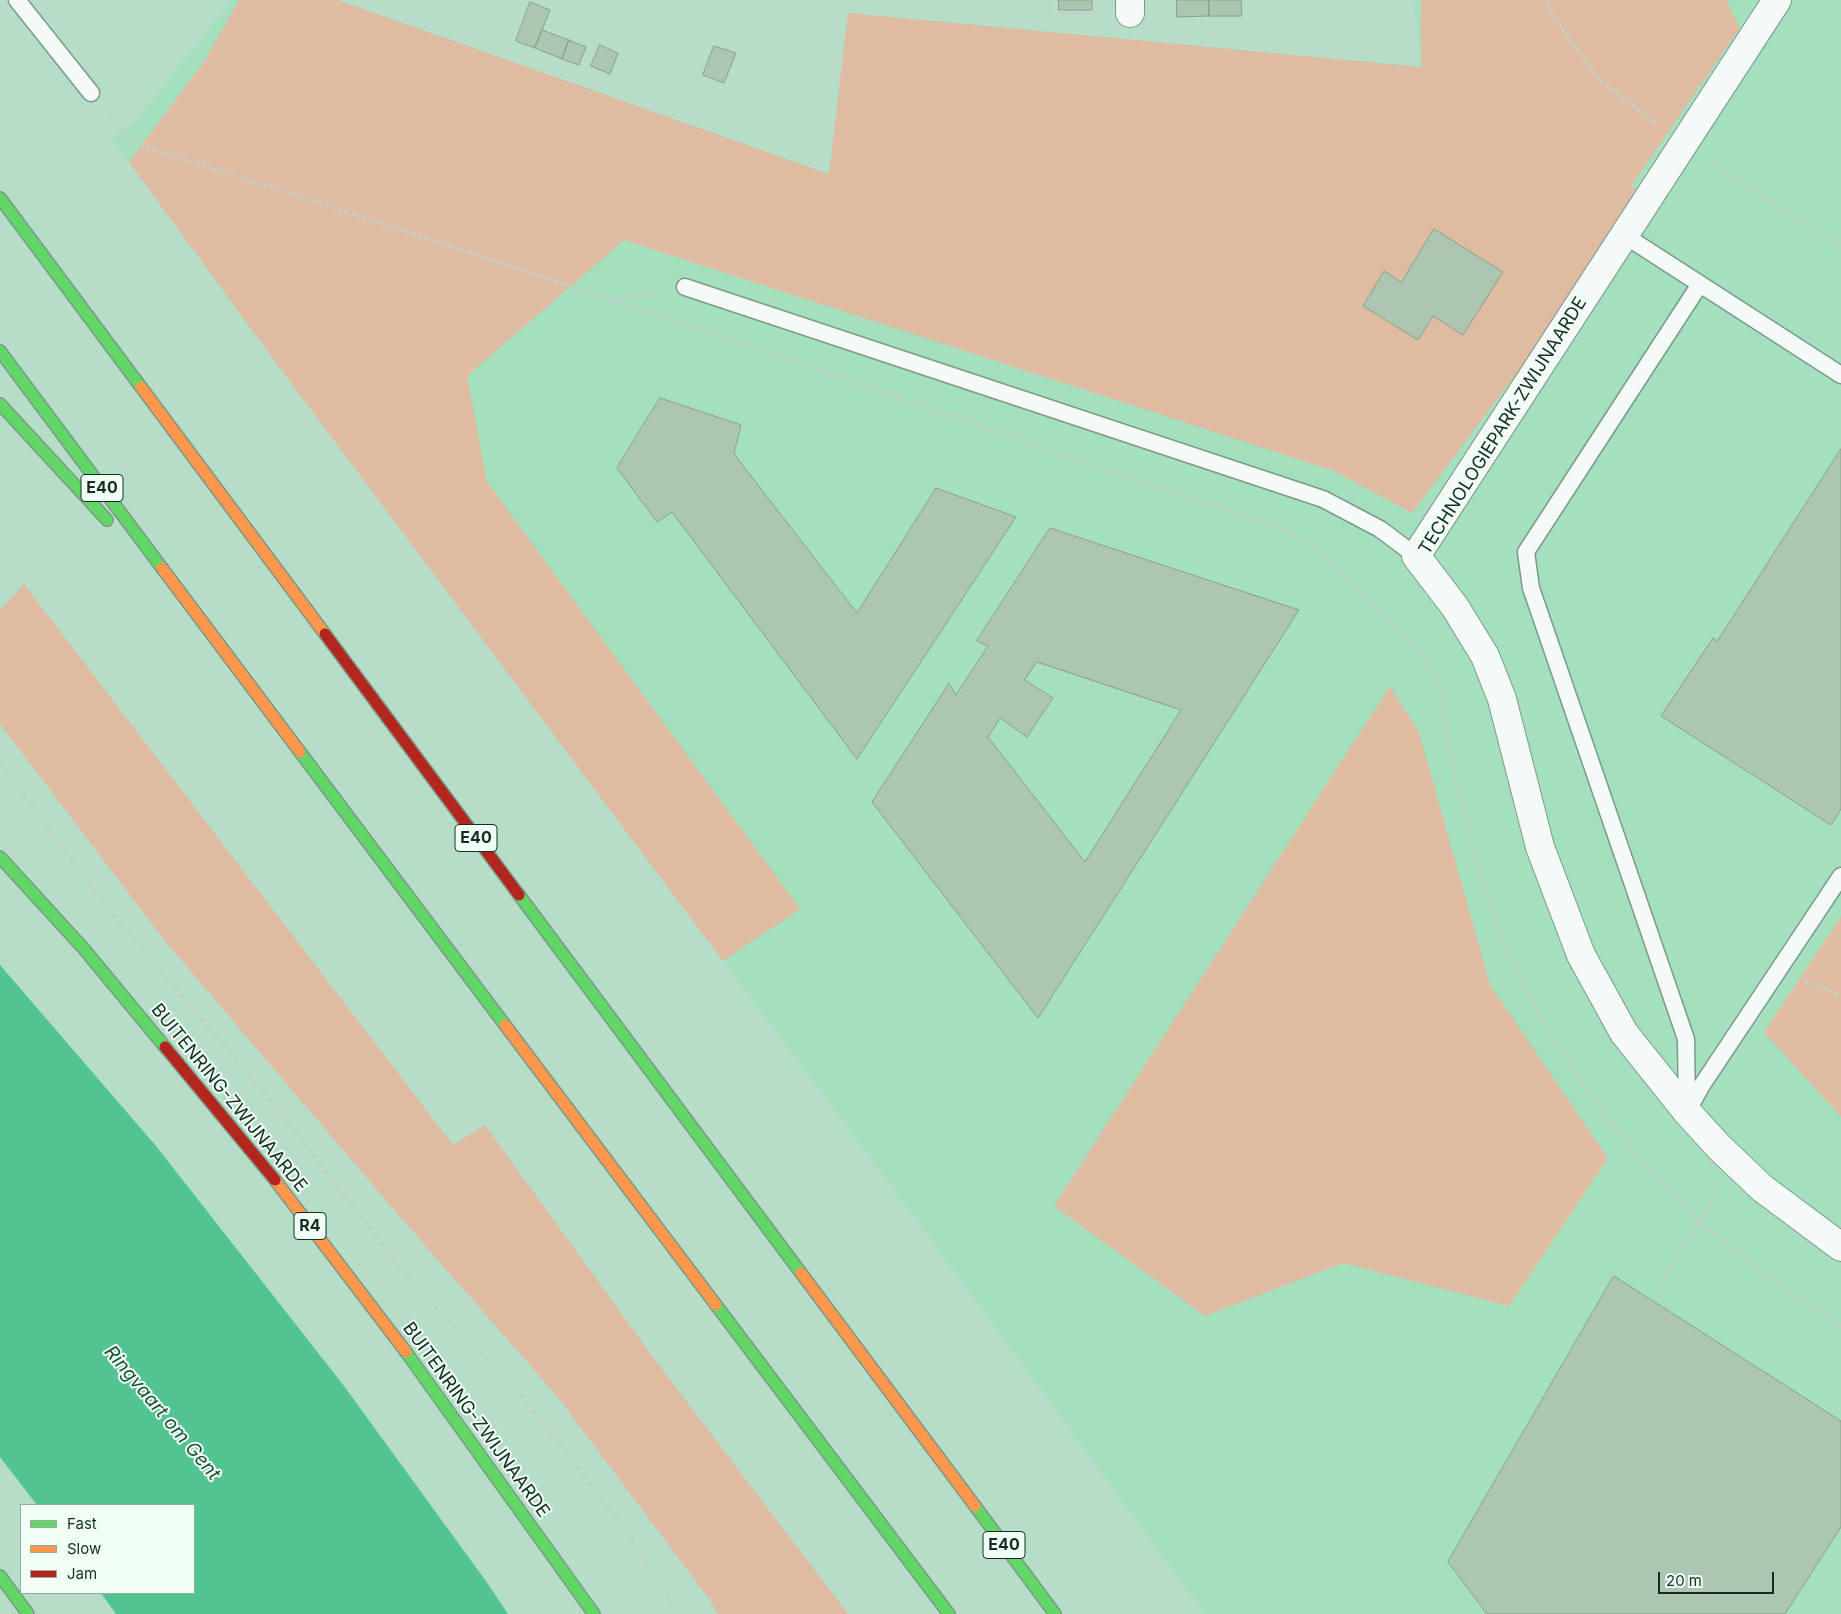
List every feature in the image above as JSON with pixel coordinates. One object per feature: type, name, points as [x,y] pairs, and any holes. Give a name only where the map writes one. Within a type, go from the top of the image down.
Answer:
[{"type":"highway","name":"E40","points":[[0,198],[1055,1614]]},
{"type":"highway","name":"E40","points":[[0,351],[203,624],[948,1614]]},
{"type":"highway","points":[[0,404],[115,529]]},
{"type":"highway","points":[[136,551],[203,624]]},
{"type":"highway","name":"BUITENRING-ZWIJNAARDE","points":[[0,858],[84,949],[277,1183],[430,1382],[594,1614]]},
{"type":"highway","points":[[0,1576],[28,1614]]},
{"type":"street","name":"TECHNOLOGIEPARK-ZWIJNAARDE","points":[[1776,0],[1416,556],[1455,607],[1485,656],[1502,699],[1540,847],[1581,955],[1624,1032],[1687,1112],[1719,1147],[1762,1188],[1841,1247]]},
{"type":"lane","points":[[17,0],[91,93]]},
{"type":"lane","points":[[1624,235],[1841,375]]},
{"type":"lane","points":[[1687,1112],[1686,1039],[1531,588],[1526,552],[1700,284]]},
{"type":"lane","points":[[685,287],[1323,499],[1380,529],[1416,556]]},
{"type":"lane","points":[[1687,1112],[1702,1085],[1841,876]]},
{"type":"path","points":[[1050,0],[1049,14],[1130,6]]},
{"type":"path","points":[[91,93],[132,142],[613,300],[1283,529],[1312,547],[1345,576],[1393,624],[1427,662],[1445,691],[1445,721],[1452,762],[1477,867],[1506,943],[1540,1016],[1590,1094],[1639,1158],[1701,1222],[1768,1278],[1841,1326]]},
{"type":"path","points":[[613,300],[685,287]]},
{"type":"path","points":[[0,764],[115,917],[277,1108],[415,1286],[518,1390],[624,1528],[679,1614]]},
{"type":"path","points":[[1774,978],[1820,986],[1841,996]]},
{"type":"path","points":[[1659,1287],[1701,1222]]},
{"type":"shaded area","points":[[232,0],[338,0],[829,174],[848,13],[1421,67],[1414,0],[1841,0],[1841,1614],[1205,1614],[923,1228],[279,367],[112,139],[137,120]]},
{"type":"shaded area","points":[[239,0],[338,0],[829,174],[848,13],[1421,67],[1421,0],[1726,0],[1740,28],[1631,186],[1649,196],[1412,513],[1334,471],[624,240],[467,376],[487,482],[800,909],[723,961],[279,367],[129,162],[204,62]]},
{"type":"shaded area","points":[[24,584],[453,1145],[485,1125],[655,1360],[848,1614],[718,1614],[710,1600],[556,1395],[401,1218],[165,941],[0,724],[0,611]]},
{"type":"shaded area","points":[[1390,686],[1419,732],[1490,985],[1608,1158],[1509,1306],[1343,1263],[1205,1316],[1054,1206]]},
{"type":"shaded area","points":[[1841,917],[1841,1117],[1764,1032]]},
{"type":"water","name":"Ringvaart om Gent","points":[[0,965],[156,1146],[344,1386],[508,1614],[116,1614],[102,1594],[195,1594],[195,1504],[36,1504],[0,1457]]},
{"type":"building","points":[[1059,0],[1092,0],[1092,10],[1059,10]]},
{"type":"building","points":[[1177,0],[1209,0],[1209,16],[1177,17]]},
{"type":"building","points":[[1209,0],[1241,0],[1242,16],[1209,16]]},
{"type":"building","points":[[530,2],[550,10],[535,48],[516,41]]},
{"type":"building","points":[[542,30],[569,40],[562,59],[535,48]]},
{"type":"building","points":[[569,40],[586,47],[579,65],[562,59]]},
{"type":"building","points":[[600,45],[618,53],[610,74],[591,66]]},
{"type":"building","points":[[714,46],[736,53],[724,83],[703,75]]},
{"type":"building","points":[[1434,229],[1503,272],[1463,335],[1433,316],[1418,340],[1363,306],[1384,271],[1401,282]]},
{"type":"building","points":[[660,398],[741,425],[734,454],[857,613],[936,488],[1016,517],[857,759],[672,512],[657,522],[617,468]]},
{"type":"building","points":[[1841,449],[1841,809],[1831,825],[1661,716],[1713,638],[1717,641]]},
{"type":"building","points":[[1050,528],[1299,610],[1038,1018],[872,802],[949,683],[956,695],[988,646],[977,641]],"holes":[[[1037,662],[1181,710],[1085,862],[988,737],[1000,718],[1027,737],[1053,698],[1025,680]]]},
{"type":"building","points":[[1614,1276],[1841,1421],[1841,1527],[1785,1614],[1487,1614],[1448,1562]]},
{"type":"traffic: fast","points":[[0,198],[141,387]]},
{"type":"traffic: fast","points":[[0,351],[162,568]]},
{"type":"traffic: fast","points":[[0,404],[107,520]]},
{"type":"traffic: fast","points":[[300,752],[505,1025]]},
{"type":"traffic: fast","points":[[0,857],[84,949],[165,1047]]},
{"type":"traffic: fast","points":[[519,895],[801,1273]]},
{"type":"traffic: fast","points":[[716,1305],[949,1614]]},
{"type":"traffic: fast","points":[[406,1352],[594,1614]]},
{"type":"traffic: fast","points":[[975,1506],[1055,1614]]},
{"type":"traffic: fast","points":[[0,1576],[28,1614]]},
{"type":"traffic: slow","points":[[141,387],[325,634]]},
{"type":"traffic: slow","points":[[162,568],[300,752]]},
{"type":"traffic: slow","points":[[505,1025],[716,1305]]},
{"type":"traffic: slow","points":[[275,1180],[406,1352]]},
{"type":"traffic: slow","points":[[801,1273],[975,1506]]},
{"type":"traffic: jam","points":[[325,634],[519,895]]},
{"type":"traffic: jam","points":[[165,1047],[275,1180]]}]
